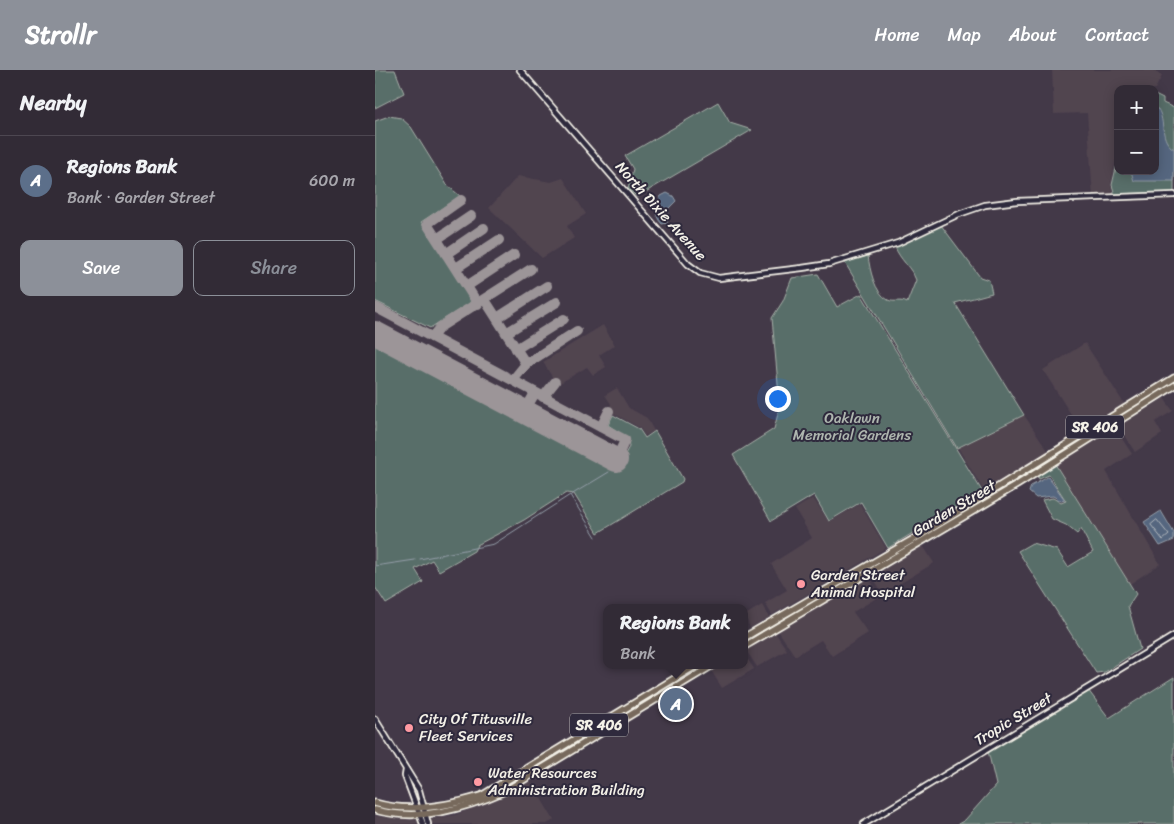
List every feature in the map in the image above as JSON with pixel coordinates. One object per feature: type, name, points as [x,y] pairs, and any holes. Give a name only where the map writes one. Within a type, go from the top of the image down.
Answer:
[{"type":"main road","name":"Garden Street","points":[[748,635],[919,536],[1174,378]]},
{"type":"main road","name":"Garden Street","points":[[748,644],[1017,485],[1174,386]]},
{"type":"main road","points":[[801,603],[808,608]]},
{"type":"main road","name":"SR 406","points":[[423,812],[461,802],[499,787],[691,669]]},
{"type":"main road","name":"SR 406","points":[[375,810],[423,812],[468,806],[505,791],[706,669]]},
{"type":"main road","name":"SR 406","points":[[375,803],[417,807],[423,812]]},
{"type":"street","name":"North Dixie Avenue","points":[[520,70],[688,264],[700,273],[719,278],[829,264],[898,243],[959,214],[985,205],[1017,201],[1174,195]]},
{"type":"street","name":"Tropic Street","points":[[864,824],[1174,636]]},
{"type":"street","points":[[375,719],[419,790],[423,824]]},
{"type":"street","points":[[406,770],[405,776],[417,807]]},
{"type":"street","points":[[423,812],[429,824]]},
{"type":"shaded area","points":[[1052,70],[1153,70],[1162,76],[1157,85],[1114,85],[1114,170],[1111,185],[1114,196],[1093,197],[1087,113],[1054,114]]},
{"type":"shaded area","points":[[518,176],[551,182],[563,178],[586,214],[567,226],[574,238],[542,258],[489,208]]},
{"type":"shaded area","points":[[603,325],[615,345],[599,355],[606,367],[593,375],[587,367],[557,385],[543,362]]},
{"type":"shaded area","points":[[1085,343],[1125,405],[1082,432],[1043,370]]},
{"type":"shaded area","points":[[617,388],[629,408],[647,418],[654,431],[645,436],[640,428],[609,411],[611,404],[605,395]]},
{"type":"shaded area","points":[[1164,398],[1173,411],[1155,422],[1162,434],[1135,452],[1118,426]]},
{"type":"shaded area","points":[[1024,415],[1049,452],[984,491],[958,448]]},
{"type":"shaded area","points":[[1115,428],[1132,454],[1106,471],[1160,564],[1130,584],[1055,464]]},
{"type":"shaded area","points":[[813,498],[829,522],[860,504],[886,548],[772,615],[765,603],[787,590],[771,564],[812,538],[795,509]]},
{"type":"shaded area","points":[[922,544],[934,563],[883,594],[871,574]]},
{"type":"shaded area","points":[[868,576],[880,596],[853,612],[868,633],[832,656],[821,640],[795,656],[777,629]]},
{"type":"shaded area","points":[[762,605],[769,617],[750,628],[748,613]]},
{"type":"shaded area","points":[[774,631],[787,650],[757,667],[748,654],[748,647]]},
{"type":"shaded area","points":[[748,660],[754,669],[722,688],[710,669],[748,669]]},
{"type":"shaded area","points":[[530,780],[554,820],[547,824],[431,824],[428,819],[455,815],[517,789]]},
{"type":"shaded area","points":[[375,816],[421,819],[422,824],[375,824]]},
{"type":"green space","points":[[375,70],[395,70],[404,93],[375,108]]},
{"type":"green space","points":[[1159,97],[1163,99],[1163,103],[1174,108],[1174,193],[1115,195],[1112,185],[1114,175],[1159,175]]},
{"type":"green space","points":[[718,102],[730,123],[752,130],[637,197],[628,189],[633,169],[625,156]]},
{"type":"green space","points":[[389,116],[401,118],[411,127],[447,185],[460,196],[421,222],[471,299],[470,303],[430,328],[375,301],[375,121]]},
{"type":"green space","points":[[941,225],[980,277],[989,280],[992,293],[955,303],[1024,415],[957,448],[845,263],[868,256],[879,292],[888,300],[907,303],[916,280],[895,247]]},
{"type":"green space","name":"Oaklawn Memorial Gardens","points":[[818,274],[837,307],[861,294],[982,491],[888,548],[861,502],[829,521],[814,495],[771,521],[733,455],[774,429],[780,406],[772,318],[783,301],[792,278]]},
{"type":"green space","points":[[375,344],[616,470],[629,447],[628,438],[608,425],[613,415],[639,429],[645,438],[655,431],[683,479],[682,482],[598,533],[574,494],[566,493],[524,520],[477,545],[474,551],[439,571],[432,560],[415,569],[423,582],[386,604],[375,587]]},
{"type":"green space","points":[[1055,464],[1136,594],[1128,606],[1140,649],[1105,672],[1096,673],[1018,551],[1032,543],[1057,550],[1068,567],[1093,552],[1081,529],[1077,534],[1066,525],[1052,519],[1042,500],[1053,498],[1061,503],[1066,501],[1049,475],[1039,479],[1037,475]]},
{"type":"green space","points":[[1174,677],[1174,824],[958,824],[965,820],[996,785],[988,751],[1088,690],[1109,718]]},
{"type":"water","points":[[1159,112],[1166,141],[1174,149],[1174,181],[1134,181],[1132,175],[1159,175]]},
{"type":"water","points":[[667,193],[673,196],[676,201],[668,209],[667,223],[662,224],[657,214],[657,203],[661,196]]},
{"type":"water","points":[[1048,477],[1065,500],[1061,501],[1053,496],[1036,498],[1029,492],[1031,486]]},
{"type":"water","points":[[1161,511],[1174,533],[1174,540],[1160,546],[1144,522]]},
{"type":"waterway","points":[[571,495],[609,472]]},
{"type":"waterway","points":[[420,559],[494,544],[570,495],[596,537]]},
{"type":"waterway","points":[[375,566],[415,560]]},
{"type":"taxiway","points":[[461,200],[427,224],[478,304]]},
{"type":"taxiway","points":[[437,239],[471,216]]},
{"type":"taxiway","points":[[446,254],[484,228]]},
{"type":"taxiway","points":[[456,268],[499,240]]},
{"type":"taxiway","points":[[467,286],[514,255]]},
{"type":"taxiway","points":[[432,337],[440,327],[531,269]]},
{"type":"taxiway","points":[[497,318],[547,286]]},
{"type":"taxiway","points":[[485,300],[526,364]]},
{"type":"taxiway","points":[[506,333],[557,302]]},
{"type":"taxiway","points":[[375,307],[625,440],[616,460]]},
{"type":"taxiway","points":[[516,349],[564,319]]},
{"type":"taxiway","points":[[513,380],[526,364],[577,331]]},
{"type":"taxiway","points":[[543,397],[555,382]]},
{"type":"taxiway","points":[[524,412],[535,393]]},
{"type":"taxiway","points":[[601,427],[609,411]]},
{"type":"runway","points":[[375,333],[616,460]]},
{"type":"place","name":"Garden Street Animal Hospital","points":[[801,584]]},
{"type":"place","name":"Regions Bank","points":[[676,704]]},
{"type":"place","name":"City Of Titusville Fleet Services","points":[[409,728]]},
{"type":"place","name":"Water Resources Administration Building","points":[[478,782]]}]
